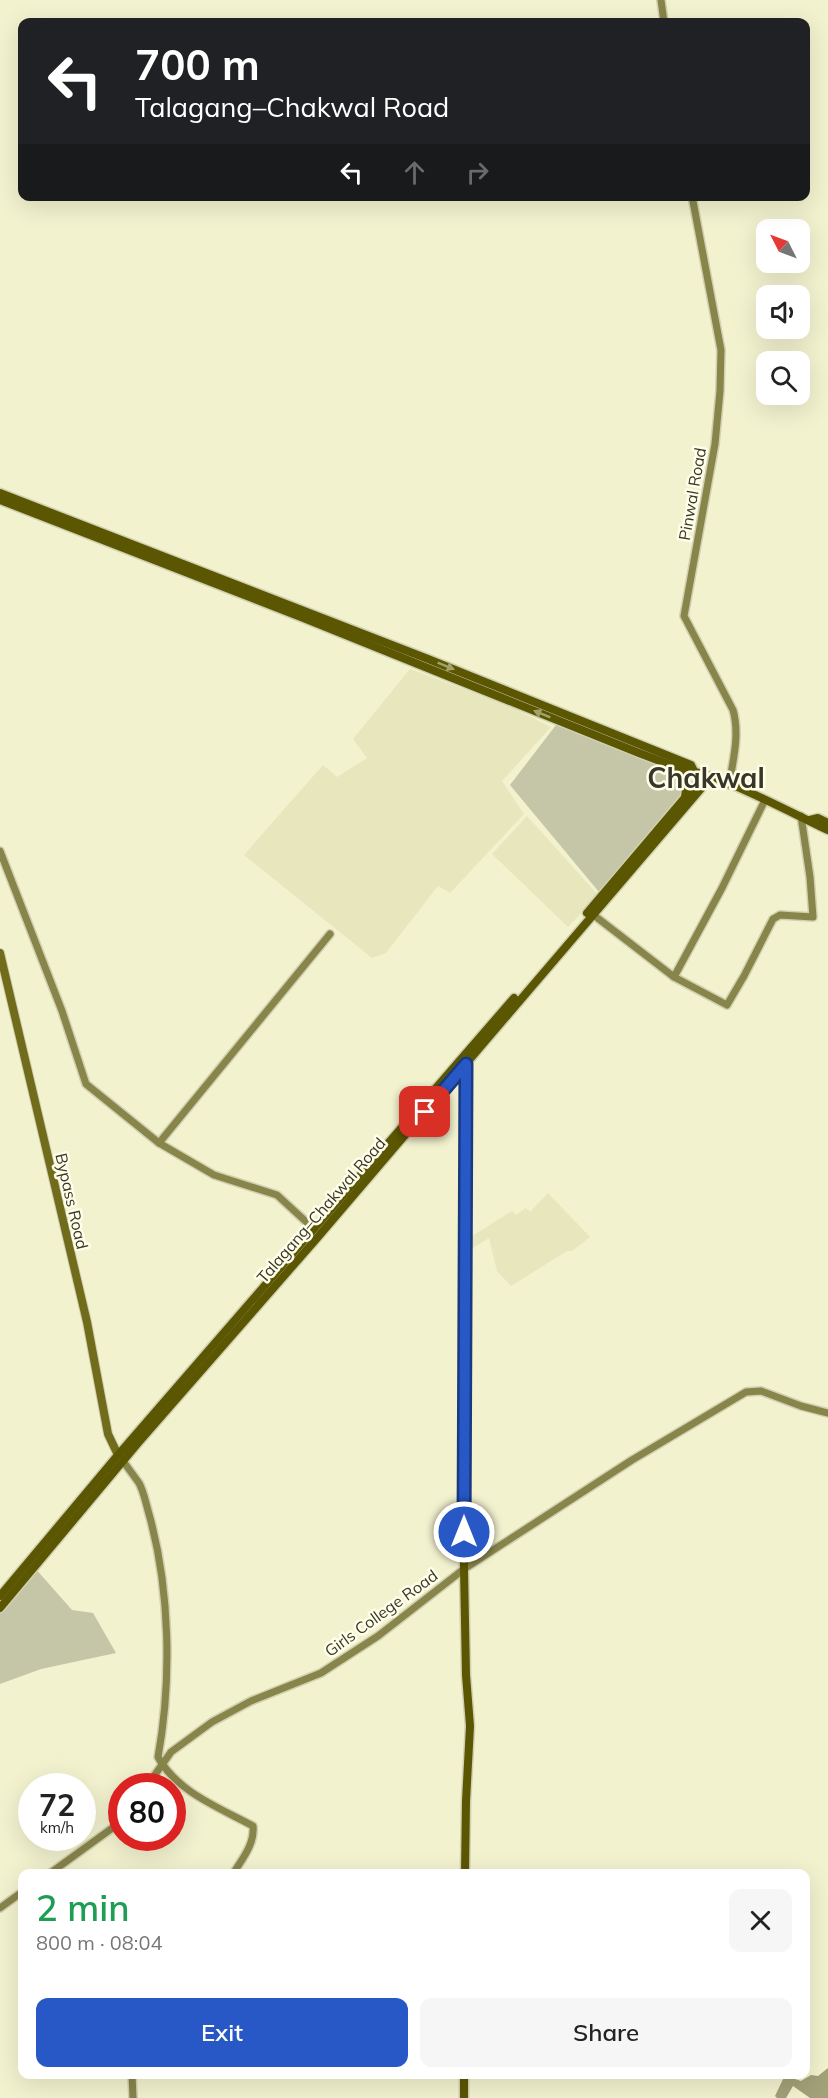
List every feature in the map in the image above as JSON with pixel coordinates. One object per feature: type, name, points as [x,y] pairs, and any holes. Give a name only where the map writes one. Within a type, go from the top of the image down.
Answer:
[{"type":"highway","points":[[0,493],[521,696],[691,765],[694,771]]},
{"type":"highway","points":[[0,500],[660,761],[707,776],[806,818],[828,830]]},
{"type":"highway","points":[[660,761],[674,769],[683,778],[686,786],[684,798]]},
{"type":"highway","name":"Talagang–Chakwal Road","points":[[591,913],[684,798],[707,776]]},
{"type":"highway","name":"Talagang–Chakwal Road","points":[[0,1596],[466,1059],[707,776]]},
{"type":"highway","points":[[806,818],[818,818],[828,823]]},
{"type":"highway","points":[[465,1869],[470,1726],[466,1675],[464,1569],[466,1059]]},
{"type":"highway","name":"Talagang–Chakwal Road","points":[[128,1450],[314,1229],[422,1110]]},
{"type":"highway","name":"Talagang–Chakwal Road","points":[[0,1608],[118,1460]]},
{"type":"highway","points":[[464,2079],[464,2098]]},
{"type":"main road","name":"Bypass Road","points":[[0,953],[87,1322],[108,1434],[118,1460]]},
{"type":"street","points":[[661,0],[663,18]]},
{"type":"street","name":"Pinwal Road","points":[[693,201],[721,350],[715,444],[684,616],[733,710],[736,721],[736,746],[729,785]]},
{"type":"street","points":[[674,977],[723,888],[765,800]]},
{"type":"street","points":[[591,913],[674,977],[727,1005],[773,919],[780,915],[813,917],[806,818]]},
{"type":"street","points":[[0,851],[62,1011],[86,1084],[159,1143],[214,1175],[277,1195],[314,1229]]},
{"type":"street","points":[[159,1143],[330,934]]},
{"type":"street","name":"Girls College Road","points":[[156,1773],[171,1752],[212,1722],[251,1701],[321,1672],[378,1636],[464,1569],[633,1460],[746,1392],[760,1391],[828,1413]]},
{"type":"street","points":[[118,1460],[140,1485],[154,1533],[165,1613],[168,1650],[158,1757],[170,1775],[184,1787],[253,1826],[251,1845],[236,1869]]},
{"type":"street","points":[[56,1869],[108,1831]]},
{"type":"street","points":[[0,1908],[18,1895]]},
{"type":"street","points":[[132,2079],[133,2098]]},
{"type":"shaded area","points":[[410,669],[507,705],[551,727],[502,781],[524,814],[450,893],[438,886],[386,953],[372,958],[244,855],[323,765],[337,777],[367,758],[353,739]]},
{"type":"shaded area","points":[[556,725],[691,777],[690,784],[599,892],[510,785]]},
{"type":"shaded area","points":[[527,816],[598,895],[568,927],[492,854]]},
{"type":"shaded area","points":[[548,1193],[590,1237],[572,1251],[567,1251],[511,1286],[497,1271],[489,1238],[471,1249],[469,1238],[512,1211],[516,1215],[526,1208],[530,1212]]},
{"type":"shaded area","points":[[34,1567],[72,1610],[93,1613],[116,1653],[41,1669],[0,1684],[0,1608]]},
{"type":"shaded area","points":[[828,2068],[828,2098],[810,2098],[793,2086],[786,2098],[775,2096],[783,2079],[801,2081],[810,2079],[811,2075],[818,2076]]},
{"type":"district","name":"Chakwal","points":[[706,778]]},
{"type":"route","points":[[425,1112],[466,1064],[464,1532]]}]
